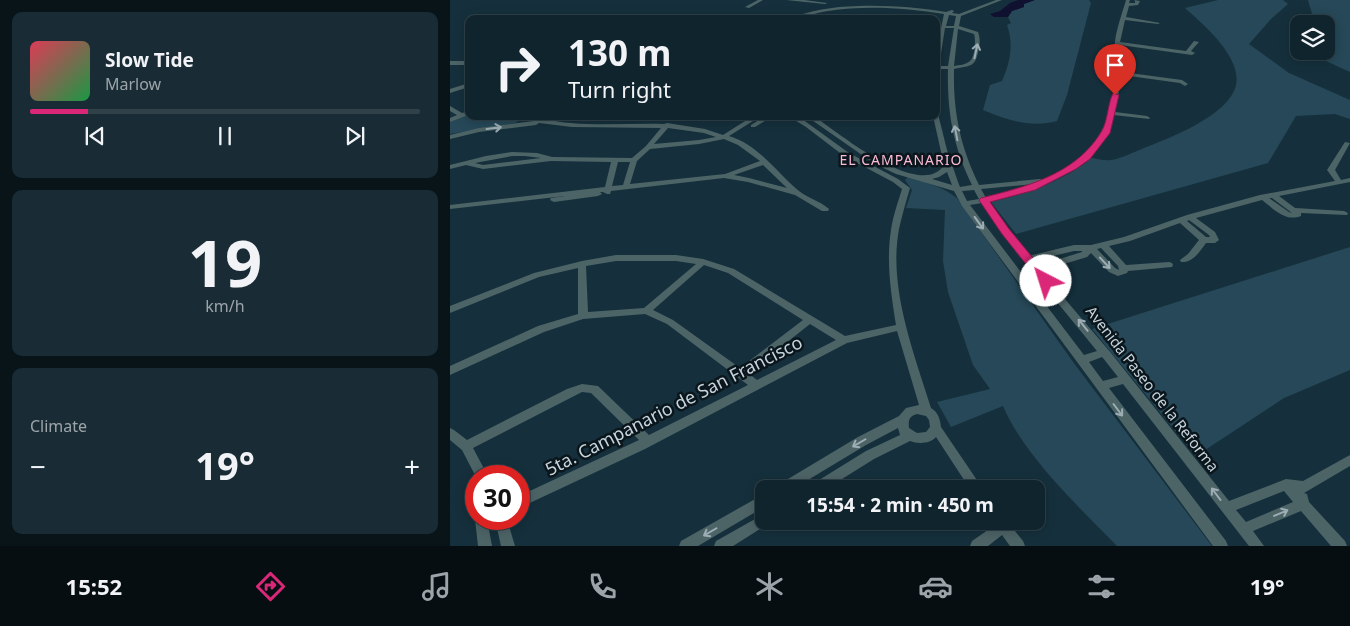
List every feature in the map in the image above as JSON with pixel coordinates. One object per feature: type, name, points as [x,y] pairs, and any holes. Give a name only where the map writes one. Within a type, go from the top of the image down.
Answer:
[{"type":"street","points":[[747,7],[761,0]]},
{"type":"street","points":[[788,0],[906,6],[946,15],[1000,0]]},
{"type":"street","points":[[974,3],[983,0]]},
{"type":"street","points":[[965,204],[1020,192],[1073,168],[1087,157],[1106,133],[1119,75],[1119,30],[1127,3],[1136,4],[1138,1],[1136,0]]},
{"type":"street","points":[[800,15],[809,10],[836,3]]},
{"type":"street","name":"Avenida Paseo de la Reforma","points":[[957,12],[950,91],[959,148],[976,188],[1006,232],[1257,546]]},
{"type":"street","points":[[940,37],[945,27],[946,15]]},
{"type":"street","points":[[1124,18],[1158,23]]},
{"type":"street","points":[[940,67],[952,68],[970,64],[974,60],[978,38],[976,33],[972,31],[956,27],[945,27]]},
{"type":"street","points":[[1118,43],[1190,53],[1196,42]]},
{"type":"street","points":[[450,61],[465,61]]},
{"type":"street","points":[[1119,75],[1182,82],[1184,84],[1119,75]]},
{"type":"street","points":[[450,90],[465,84]]},
{"type":"street","points":[[450,108],[465,115]]},
{"type":"street","points":[[1112,113],[1147,118]]},
{"type":"street","points":[[451,119],[465,115]]},
{"type":"street","points":[[532,120],[538,122]]},
{"type":"street","points":[[728,138],[753,120]]},
{"type":"street","points":[[648,147],[728,138],[762,120]]},
{"type":"street","points":[[798,120],[820,132],[852,159],[904,186],[906,191],[898,215],[893,257],[894,282],[901,327],[926,410]]},
{"type":"street","points":[[815,120],[877,163],[921,179],[957,189],[1047,180]]},
{"type":"street","points":[[937,120],[947,166],[965,204],[1221,546]]},
{"type":"street","points":[[450,137],[478,130],[538,122],[580,125],[667,125],[695,129],[728,138],[746,146],[797,193],[825,209]]},
{"type":"street","points":[[626,187],[634,160],[667,125]]},
{"type":"street","points":[[1346,181],[1333,176],[1331,170],[1347,143]]},
{"type":"street","points":[[450,167],[466,163],[483,167],[551,159],[634,160]]},
{"type":"street","points":[[607,190],[615,161]]},
{"type":"street","points":[[450,207],[534,197],[553,200],[587,197],[607,190],[626,187],[724,176],[765,162]]},
{"type":"street","points":[[921,179],[939,175],[945,171],[947,166]]},
{"type":"street","points":[[724,176],[749,180],[797,193]]},
{"type":"street","points":[[1028,259],[1074,248],[1088,249],[1190,217],[1263,197],[1346,181]]},
{"type":"street","points":[[1263,197],[1289,215],[1298,214],[1273,195]]},
{"type":"street","points":[[1294,210],[1344,213]]},
{"type":"street","points":[[1181,220],[1204,240],[1215,240],[1212,234],[1190,217]]},
{"type":"street","points":[[1184,260],[1192,256],[1204,240]]},
{"type":"street","points":[[1103,245],[1125,268]]},
{"type":"street","points":[[1088,249],[1115,272],[1122,272],[1125,268],[1169,265]]},
{"type":"street","points":[[1036,269],[1084,255],[1088,249]]},
{"type":"street","points":[[450,310],[537,275],[582,264],[616,258],[676,258],[703,262],[731,271],[844,340]]},
{"type":"street","points":[[646,311],[703,262]]},
{"type":"street","points":[[582,264],[583,316]]},
{"type":"street","points":[[450,371],[541,329],[583,316],[646,311],[670,322],[756,385]]},
{"type":"street","points":[[741,373],[809,320]]},
{"type":"street","name":"5ta. Campanario de San Francisco","points":[[530,497],[648,441],[844,340],[901,327]]},
{"type":"street","points":[[1081,360],[1104,353]]},
{"type":"street","points":[[1100,386],[1125,379]]},
{"type":"street","points":[[466,446],[582,388],[594,389],[648,441]]},
{"type":"street","points":[[797,480],[862,441],[902,420],[908,412],[920,409],[926,410],[935,417],[936,428],[971,480]]},
{"type":"street","points":[[902,420],[902,426],[909,436]]},
{"type":"street","points":[[830,480],[870,455],[909,436],[922,439],[934,433],[936,428]]},
{"type":"street","points":[[450,433],[466,446],[476,465]]},
{"type":"street","points":[[1226,508],[1286,485],[1304,487],[1350,460]]},
{"type":"street","points":[[1286,485],[1340,546]]},
{"type":"street","points":[[1303,504],[1304,487]]},
{"type":"street","points":[[1243,529],[1303,504]]},
{"type":"street","points":[[686,546],[755,505]]},
{"type":"street","points":[[734,518],[742,534]]},
{"type":"street","points":[[721,546],[755,526]]},
{"type":"street","points":[[483,530],[485,546]]},
{"type":"street","points":[[504,530],[508,546]]},
{"type":"street","points":[[978,546],[995,530]]},
{"type":"street","points":[[1006,530],[1018,546]]},
{"type":"shaded area","points":[[1018,0],[1035,0],[1024,4],[1024,7],[1012,11],[1008,17],[994,17],[990,14],[1000,11],[1010,3]]},
{"type":"shaded area","points":[[1034,0],[1089,0],[1091,3],[1067,95],[1057,121],[1038,124],[1010,120],[983,110],[990,85],[1002,81],[1007,67],[1011,46],[1007,25],[1011,23],[1008,17],[1012,11],[1024,7],[1024,4]]},
{"type":"shaded area","name":"EL CAMPANARIO","points":[[1218,0],[1283,0],[1288,4],[1271,19],[1249,44],[1289,73],[1350,100],[1350,119],[1335,114],[1296,116],[1268,163],[1016,234],[991,202],[1044,186],[1069,174],[1092,158],[1114,159],[1163,141],[1209,117],[1231,97],[1236,85],[1233,63],[1220,42],[1185,8]]},
{"type":"shaded area","points":[[1308,0],[1350,0],[1350,72],[1326,60],[1335,60],[1335,15],[1312,15]]},
{"type":"shaded area","points":[[465,116],[465,120],[520,120],[515,123],[450,134],[450,122]]},
{"type":"shaded area","points":[[908,177],[940,188],[957,198],[1073,362],[1212,546],[1117,546],[1038,462],[1012,425],[1003,406],[951,427],[937,402],[990,389],[973,365],[948,292],[943,261],[945,210],[906,208],[912,190],[905,180]]},
{"type":"shaded area","points":[[1350,247],[1350,370],[1284,398],[1196,456],[1092,329]]},
{"type":"district","name":"EL CAMPANARIO","points":[[901,160]]},
{"type":"route","points":[[1046,281],[1006,232],[984,200],[1031,188],[1073,168],[1087,157],[1106,133],[1115,95]]}]
